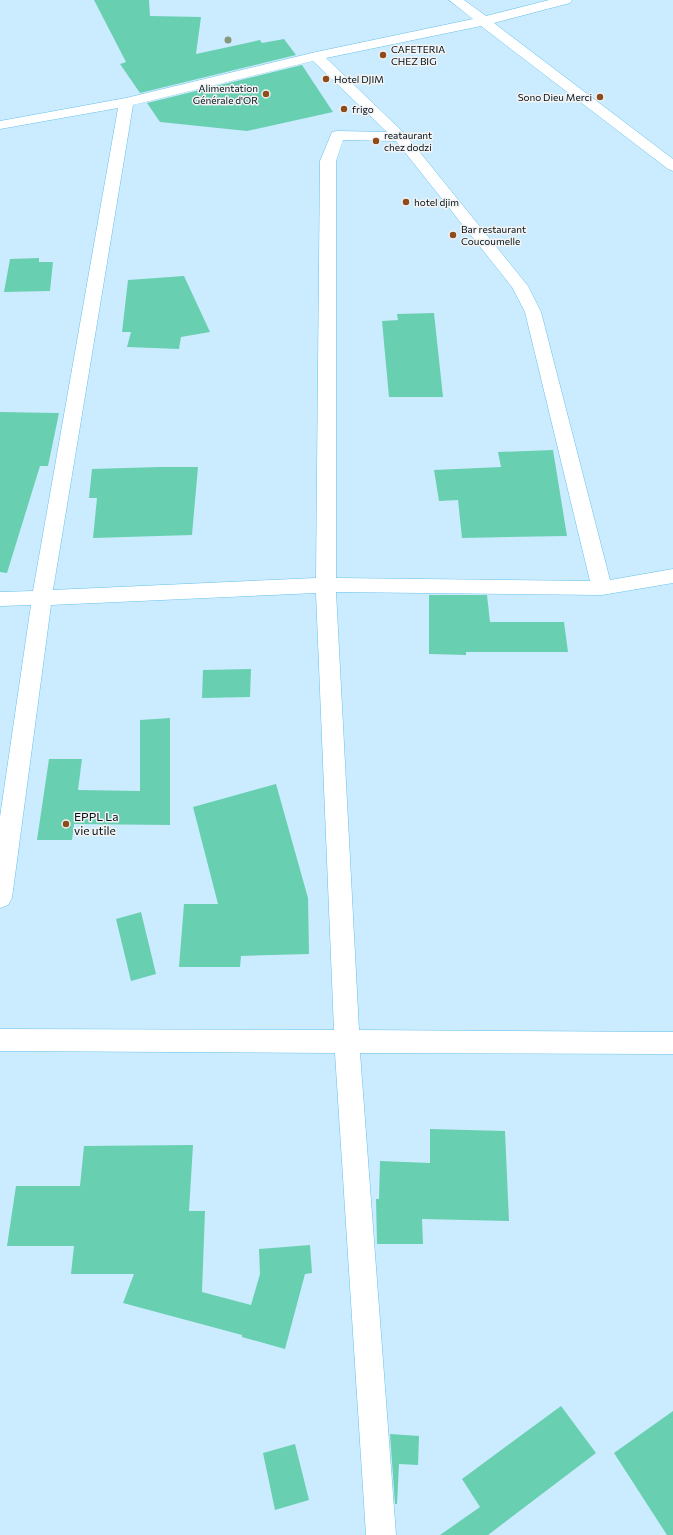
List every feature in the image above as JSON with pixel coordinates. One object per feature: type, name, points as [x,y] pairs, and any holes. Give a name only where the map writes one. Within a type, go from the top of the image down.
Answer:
[{"type":"street","points":[[456,0],[673,166]]},
{"type":"street","points":[[0,125],[126,102],[316,56],[484,21],[565,0]]},
{"type":"street","points":[[316,56],[400,137],[520,286],[533,312],[602,588]]},
{"type":"street","points":[[0,898],[42,598],[126,102]]},
{"type":"street","points":[[381,1535],[347,1043],[326,585],[328,161],[337,135],[400,137]]},
{"type":"street","points":[[0,599],[326,585],[602,588],[673,576]]},
{"type":"street","points":[[0,1040],[347,1043],[673,1043]]},
{"type":"building","points":[[94,0],[149,0],[150,16],[201,17],[196,54],[260,40],[262,43],[284,39],[296,55],[140,93],[120,64],[126,62]]},
{"type":"building","points":[[302,65],[333,112],[247,131],[160,122],[147,103]]},
{"type":"building","points":[[39,258],[39,262],[53,262],[50,291],[4,292],[10,259]]},
{"type":"building","points":[[184,276],[210,332],[181,337],[179,349],[127,347],[131,332],[122,332],[128,280]]},
{"type":"building","points":[[434,313],[443,397],[389,397],[382,321],[398,320],[397,314]]},
{"type":"building","points":[[0,412],[59,413],[48,466],[40,466],[7,573],[0,572]]},
{"type":"building","points":[[553,450],[567,536],[462,538],[458,500],[439,501],[434,470],[501,467],[498,452]]},
{"type":"building","points":[[198,467],[192,535],[93,538],[97,498],[89,498],[92,469]]},
{"type":"building","points":[[429,595],[487,595],[490,622],[564,622],[568,652],[466,652],[466,655],[429,654]]},
{"type":"building","points":[[251,669],[250,697],[202,698],[203,670]]},
{"type":"building","points":[[170,718],[170,825],[74,824],[72,840],[37,840],[49,759],[82,759],[78,790],[140,791],[140,720]]},
{"type":"building","points":[[276,784],[308,898],[309,954],[241,956],[240,967],[179,967],[184,904],[218,904],[193,807]]},
{"type":"building","points":[[141,912],[156,974],[131,981],[116,919]]},
{"type":"building","points":[[430,1129],[505,1131],[509,1221],[422,1219],[423,1244],[377,1244],[376,1199],[379,1199],[380,1161],[430,1163]]},
{"type":"building","points":[[193,1145],[189,1211],[205,1211],[202,1292],[251,1305],[260,1274],[259,1249],[310,1245],[312,1273],[305,1274],[285,1349],[242,1337],[242,1335],[123,1303],[134,1274],[71,1274],[74,1246],[7,1246],[16,1186],[80,1186],[84,1146]]},
{"type":"building","points":[[561,1406],[596,1453],[488,1535],[440,1535],[480,1507],[462,1479]]},
{"type":"building","points":[[673,1411],[673,1535],[667,1535],[614,1453]]},
{"type":"building","points":[[390,1434],[419,1436],[418,1465],[399,1464],[397,1504],[395,1504]]},
{"type":"building","points":[[295,1444],[309,1500],[275,1510],[263,1453]]},
{"type":"place","name":"CAFETERIA CHEZ BIG","points":[[383,55]]},
{"type":"place","name":"Hotel DJIM","points":[[326,79]]},
{"type":"place","name":"Alimentation Générale d'OR","points":[[266,94]]},
{"type":"place","name":"Sono Dieu Merci","points":[[600,97]]},
{"type":"place","name":"frigo","points":[[344,109]]},
{"type":"place","name":"reataurant chez dodzi","points":[[376,141]]},
{"type":"place","name":"hotel djim","points":[[406,202]]},
{"type":"place","name":"Bar restaurant Coucoumelle","points":[[453,235]]},
{"type":"place","name":"EPPL La vie utile","points":[[66,824]]}]
